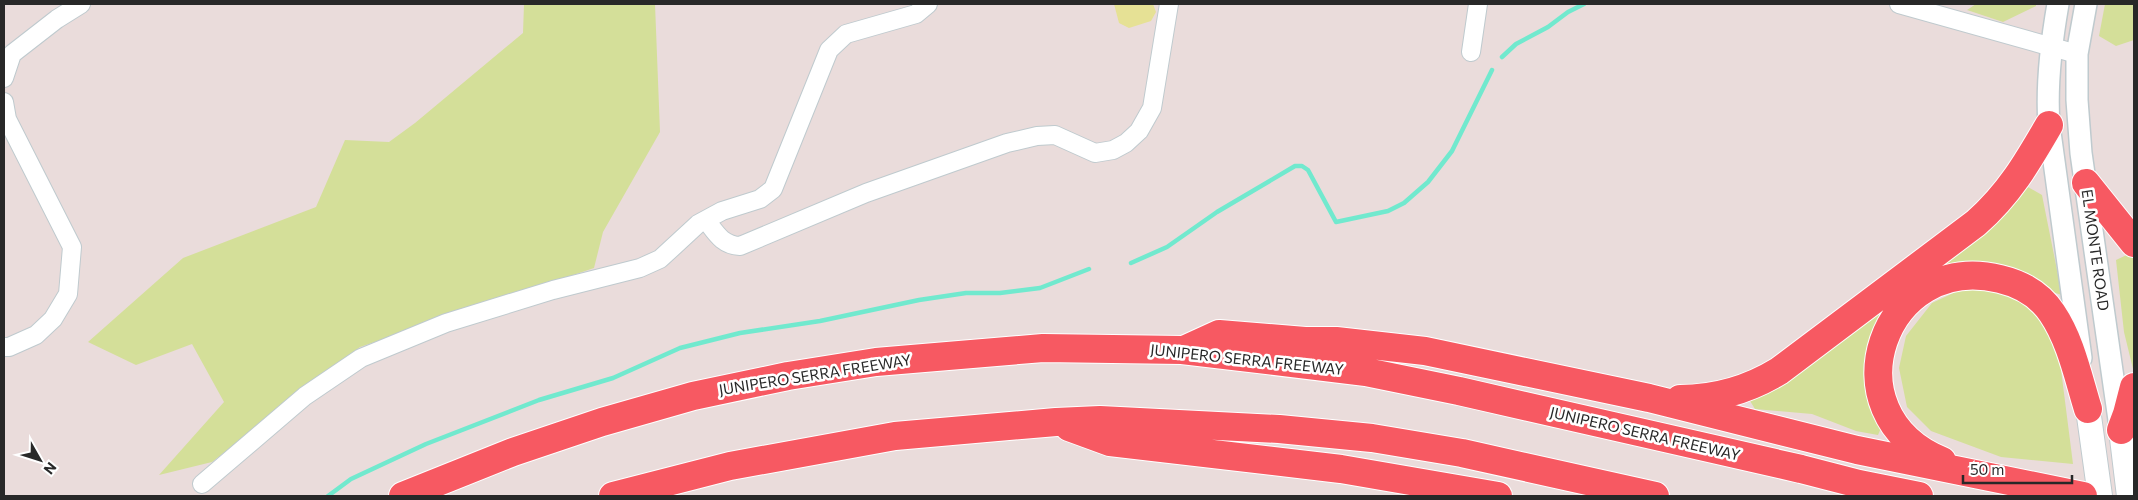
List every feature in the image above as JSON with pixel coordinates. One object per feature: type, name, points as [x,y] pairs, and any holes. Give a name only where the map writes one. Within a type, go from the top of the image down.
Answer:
[{"type":"highway","points":[[1649,398],[1693,399],[1731,393],[1764,380],[1779,371],[1994,208],[2019,175],[2049,125]]},
{"type":"highway","points":[[2086,183],[2134,243]]},
{"type":"highway","points":[[2006,480],[1929,456],[1908,440],[1888,416],[1881,399],[1878,382],[1883,342],[1892,323],[1904,306],[1920,292],[1954,277],[1972,275],[1990,276],[2009,281],[2027,289],[2042,300],[2061,329],[2069,347],[2088,409]]},
{"type":"highway","points":[[1182,350],[1219,334],[1305,341],[1346,342],[1425,351],[1649,398],[1857,450],[2073,494]]},
{"type":"highway","name":"JUNIPERO SERRA FREEWAY","points":[[403,496],[513,452],[602,422],[692,396],[788,376],[876,362],[1043,348],[1182,350],[1366,372],[1478,395],[1859,484],[1919,496]]},
{"type":"highway","points":[[2121,430],[2134,386]]},
{"type":"highway","points":[[613,496],[730,466],[894,436],[1100,420],[1279,429],[1372,438],[1462,452],[1655,496]]},
{"type":"highway","points":[[1056,422],[1110,442],[1324,467],[1498,496]]},
{"type":"main road","name":"EL MONTE ROAD","points":[[2088,409],[2100,496]]},
{"type":"main road","name":"EL MONTE ROAD","points":[[2121,430],[2129,496]]},
{"type":"street","points":[[4,78],[12,54],[57,19],[81,4]]},
{"type":"street","points":[[202,484],[305,396],[361,358],[446,323],[552,290],[640,268],[660,259],[681,238],[706,220],[722,211],[760,199],[773,189],[829,50],[846,34],[916,14],[928,4]]},
{"type":"street","points":[[706,220],[721,240],[731,245],[740,246],[866,193],[1007,143],[1037,136],[1055,136],[1095,153],[1113,150],[1126,143],[1139,131],[1152,108],[1168,4]]},
{"type":"street","points":[[1471,52],[1478,4]]},
{"type":"street","points":[[1899,4],[2030,39],[2077,54]]},
{"type":"street","name":"EL MONTE ROAD","points":[[2058,4],[2051,47],[2047,96],[2049,125],[2088,409]]},
{"type":"street","name":"EL MONTE ROAD","points":[[2086,4],[2077,54],[2077,100],[2086,183],[2121,430]]},
{"type":"street","points":[[4,102],[6,119],[72,247],[68,294],[53,319],[36,335],[9,347],[4,347]]},
{"type":"green space","points":[[524,4],[655,4],[660,132],[603,232],[594,268],[360,347],[212,462],[159,475],[224,402],[192,344],[136,365],[88,342],[183,258],[316,207],[345,140],[389,142],[415,123],[523,33]]},
{"type":"green space","points":[[1976,4],[2036,4],[2036,6],[2003,22],[1967,10]]},
{"type":"green space","points":[[2105,4],[2134,4],[2134,40],[2116,46],[2099,36]]},
{"type":"green space","points":[[2028,187],[2042,195],[2062,295],[1966,266],[1933,265],[2008,207]]},
{"type":"green space","points":[[2133,252],[2133,369],[2124,332],[2116,260]]},
{"type":"green space","points":[[1962,289],[2002,292],[2032,308],[2058,346],[2073,464],[2001,457],[1931,431],[1907,407],[1899,368],[1906,336],[1932,303]]},
{"type":"green space","points":[[1871,308],[1885,320],[1887,414],[1878,435],[1856,431],[1812,414],[1755,409],[1747,396]]},
{"type":"shaded area","points":[[1114,4],[1153,4],[1156,12],[1151,21],[1129,28],[1119,23]]},
{"type":"waterway","points":[[1502,57],[1516,44],[1548,27],[1568,12],[1584,4]]},
{"type":"waterway","points":[[1131,263],[1167,247],[1217,212],[1295,166],[1302,166],[1308,170],[1336,222],[1388,211],[1404,203],[1428,182],[1452,151],[1492,70]]},
{"type":"waterway","points":[[328,496],[351,479],[426,444],[539,400],[613,378],[680,348],[740,333],[820,321],[919,300],[966,293],[1000,293],[1040,288],[1089,269]]}]
